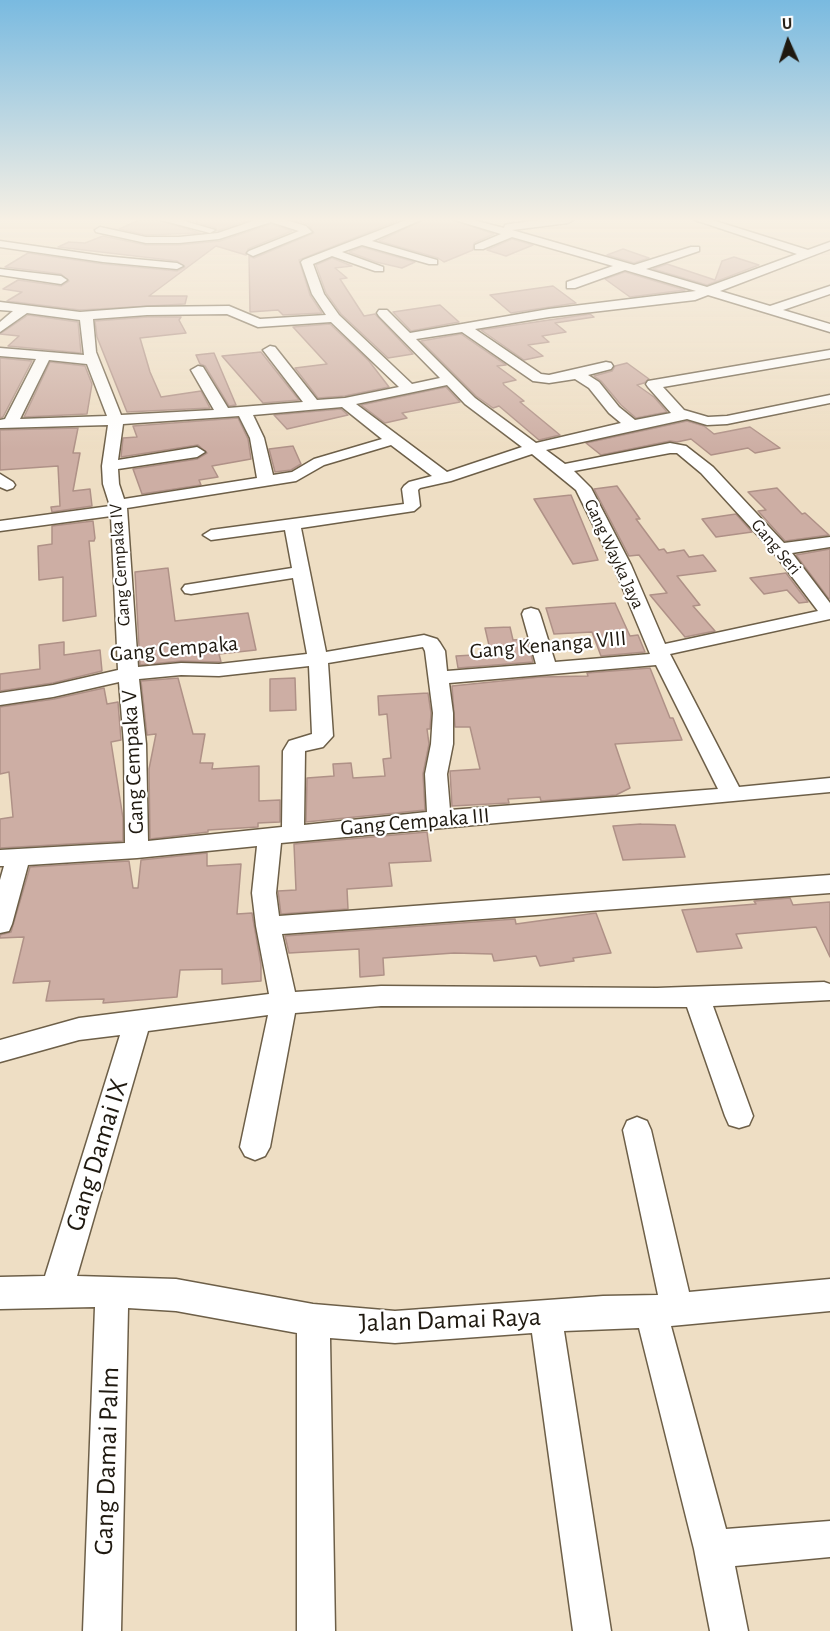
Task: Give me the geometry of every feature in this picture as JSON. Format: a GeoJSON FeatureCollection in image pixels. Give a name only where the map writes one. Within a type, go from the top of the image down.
{"type":"FeatureCollection","features":[{"type":"Feature","properties":{"kind":"street"},"geometry":{"type":"LineString","coordinates":[[319,296],[334,318],[409,389]]}},
{"type":"Feature","properties":{"kind":"street"},"geometry":{"type":"LineString","coordinates":[[407,338],[549,313],[692,296]]}},
{"type":"Feature","properties":{"kind":"street"},"geometry":{"type":"LineString","coordinates":[[721,296],[830,328]]}},
{"type":"Feature","properties":{"kind":"street"},"geometry":{"type":"LineString","coordinates":[[771,310],[812,296]]}},
{"type":"Feature","properties":{"kind":"street"},"geometry":{"type":"LineString","coordinates":[[0,306],[86,316],[226,309],[258,323],[334,318]]}},
{"type":"Feature","properties":{"kind":"street"},"geometry":{"type":"LineString","coordinates":[[0,328],[23,310]]}},
{"type":"Feature","properties":{"kind":"street","name":"Gang Wayka Jaya"},"geometry":{"type":"LineString","coordinates":[[383,313],[448,381],[493,419],[576,481],[589,499],[660,655],[731,793]]}},
{"type":"Feature","properties":{"kind":"street"},"geometry":{"type":"LineString","coordinates":[[86,316],[89,351],[116,420]]}},
{"type":"Feature","properties":{"kind":"street"},"geometry":{"type":"LineString","coordinates":[[465,328],[538,378],[549,379],[606,366]]}},
{"type":"Feature","properties":{"kind":"street"},"geometry":{"type":"LineString","coordinates":[[270,350],[313,405]]}},
{"type":"Feature","properties":{"kind":"street"},"geometry":{"type":"LineString","coordinates":[[0,352],[92,360]]}},
{"type":"Feature","properties":{"kind":"street"},"geometry":{"type":"LineString","coordinates":[[680,415],[653,384],[830,354]]}},
{"type":"Feature","properties":{"kind":"street"},"geometry":{"type":"LineString","coordinates":[[6,423],[44,356]]}},
{"type":"Feature","properties":{"kind":"street"},"geometry":{"type":"LineString","coordinates":[[198,370],[223,413]]}},
{"type":"Feature","properties":{"kind":"street"},"geometry":{"type":"LineString","coordinates":[[575,374],[594,385],[614,410],[632,424]]}},
{"type":"Feature","properties":{"kind":"street"},"geometry":{"type":"LineString","coordinates":[[6,423],[116,420],[345,402],[448,381]]}},
{"type":"Feature","properties":{"kind":"street"},"geometry":{"type":"LineString","coordinates":[[211,536],[408,508],[412,506],[410,491],[412,487],[534,448],[632,424],[690,414],[712,421],[830,399]]}},
{"type":"Feature","properties":{"kind":"street"},"geometry":{"type":"LineString","coordinates":[[345,402],[445,478]]}},
{"type":"Feature","properties":{"kind":"street"},"geometry":{"type":"LineString","coordinates":[[812,403],[830,414]]}},
{"type":"Feature","properties":{"kind":"street"},"geometry":{"type":"LineString","coordinates":[[244,411],[257,438],[266,481]]}},
{"type":"Feature","properties":{"kind":"street","name":"Gang Cempaka IV"},"geometry":{"type":"LineString","coordinates":[[116,420],[110,466],[111,484],[118,507],[129,674]]}},
{"type":"Feature","properties":{"kind":"street"},"geometry":{"type":"LineString","coordinates":[[0,526],[296,476],[319,462],[393,440]]}},
{"type":"Feature","properties":{"kind":"street","name":"Gang Seri"},"geometry":{"type":"LineString","coordinates":[[562,469],[670,448],[681,449],[707,470],[780,549],[826,609],[826,614],[660,655]]}},
{"type":"Feature","properties":{"kind":"street"},"geometry":{"type":"LineString","coordinates":[[110,466],[197,452]]}},
{"type":"Feature","properties":{"kind":"street"},"geometry":{"type":"LineString","coordinates":[[255,1147],[284,1003],[268,926],[264,893],[282,834],[294,750],[296,746],[316,742],[323,736],[318,659],[292,525]]}},
{"type":"Feature","properties":{"kind":"street"},"geometry":{"type":"LineString","coordinates":[[780,549],[830,542]]}},
{"type":"Feature","properties":{"kind":"street"},"geometry":{"type":"LineString","coordinates":[[191,589],[300,572]]}},
{"type":"Feature","properties":{"kind":"street"},"geometry":{"type":"LineString","coordinates":[[531,614],[547,670]]}},
{"type":"Feature","properties":{"kind":"street","name":"Gang Cempaka"},"geometry":{"type":"LineString","coordinates":[[0,699],[53,691],[129,674],[181,669],[219,670],[318,659],[424,641],[430,643],[435,651],[438,678]]}},
{"type":"Feature","properties":{"kind":"street","name":"Gang Kenanga VIII"},"geometry":{"type":"LineString","coordinates":[[438,678],[547,670],[660,655]]}},
{"type":"Feature","properties":{"kind":"street","name":"Gang Cempaka V"},"geometry":{"type":"LineString","coordinates":[[129,674],[135,744],[137,850]]}},
{"type":"Feature","properties":{"kind":"street"},"geometry":{"type":"LineString","coordinates":[[438,678],[443,734],[435,774],[439,819]]}},
{"type":"Feature","properties":{"kind":"street","name":"Gang Cempaka III"},"geometry":{"type":"LineString","coordinates":[[9,858],[137,850],[439,819],[691,799],[731,793],[830,785]]}},
{"type":"Feature","properties":{"kind":"street"},"geometry":{"type":"LineString","coordinates":[[0,924],[9,858]]}},
{"type":"Feature","properties":{"kind":"street"},"geometry":{"type":"LineString","coordinates":[[268,926],[830,884]]}},
{"type":"Feature","properties":{"kind":"street"},"geometry":{"type":"LineString","coordinates":[[0,1051],[79,1029],[284,1003],[392,996],[697,997],[824,992]]}},
{"type":"Feature","properties":{"kind":"street"},"geometry":{"type":"LineString","coordinates":[[697,997],[739,1116]]}},
{"type":"Feature","properties":{"kind":"street","name":"Gang Damai IX"},"geometry":{"type":"LineString","coordinates":[[57,1291],[138,1020]]}},
{"type":"Feature","properties":{"kind":"street"},"geometry":{"type":"LineString","coordinates":[[636,1130],[664,1310],[729,1631]]}},
{"type":"Feature","properties":{"kind":"street","name":"Jalan Damai Raya"},"geometry":{"type":"LineString","coordinates":[[0,1293],[57,1291],[176,1295],[313,1320],[395,1326],[664,1310],[830,1295]]}},
{"type":"Feature","properties":{"kind":"street","name":"Gang Damai Palm"},"geometry":{"type":"LineString","coordinates":[[102,1631],[112,1292]]}},
{"type":"Feature","properties":{"kind":"street"},"geometry":{"type":"LineString","coordinates":[[546,1318],[592,1631]]}},
{"type":"Feature","properties":{"kind":"street"},"geometry":{"type":"LineString","coordinates":[[313,1320],[316,1631]]}},
{"type":"Feature","properties":{"kind":"street"},"geometry":{"type":"LineString","coordinates":[[713,1549],[830,1539]]}},
{"type":"Feature","properties":{"kind":"building"},"geometry":{"type":"Polygon","coordinates":[[[15,296],[187,296],[185,304],[80,310],[7,301],[15,296]]]}},
{"type":"Feature","properties":{"kind":"building"},"geometry":{"type":"Polygon","coordinates":[[[250,296],[311,296],[322,313],[283,315],[278,310],[250,312],[250,296]]]}},
{"type":"Feature","properties":{"kind":"building"},"geometry":{"type":"Polygon","coordinates":[[[328,296],[351,296],[364,316],[375,314],[413,354],[388,358],[341,314],[328,296]]]}},
{"type":"Feature","properties":{"kind":"building"},"geometry":{"type":"Polygon","coordinates":[[[491,296],[567,296],[576,303],[511,313],[491,296]]]}},
{"type":"Feature","properties":{"kind":"building"},"geometry":{"type":"Polygon","coordinates":[[[440,305],[459,322],[411,331],[393,312],[440,305]]]}},
{"type":"Feature","properties":{"kind":"building"},"geometry":{"type":"Polygon","coordinates":[[[590,314],[594,317],[555,323],[566,332],[542,336],[549,342],[528,345],[543,356],[524,360],[481,330],[590,314]]]}},
{"type":"Feature","properties":{"kind":"building"},"geometry":{"type":"Polygon","coordinates":[[[28,315],[78,322],[81,353],[8,346],[19,336],[0,334],[28,315]]]}},
{"type":"Feature","properties":{"kind":"building"},"geometry":{"type":"Polygon","coordinates":[[[181,317],[179,320],[186,333],[140,338],[150,372],[161,397],[201,391],[210,408],[127,412],[97,337],[95,321],[181,317]]]}},
{"type":"Feature","properties":{"kind":"building"},"geometry":{"type":"Polygon","coordinates":[[[330,324],[369,361],[389,387],[345,396],[318,398],[295,368],[327,364],[293,327],[330,324]]]}},
{"type":"Feature","properties":{"kind":"building"},"geometry":{"type":"Polygon","coordinates":[[[461,334],[506,365],[497,366],[516,380],[503,383],[504,385],[524,401],[520,402],[560,435],[539,440],[499,406],[493,408],[476,396],[421,341],[461,334]]]}},
{"type":"Feature","properties":{"kind":"building"},"geometry":{"type":"Polygon","coordinates":[[[261,352],[299,400],[263,403],[222,356],[261,352]]]}},
{"type":"Feature","properties":{"kind":"building"},"geometry":{"type":"Polygon","coordinates":[[[214,353],[236,405],[229,406],[196,355],[214,353]]]}},
{"type":"Feature","properties":{"kind":"building"},"geometry":{"type":"Polygon","coordinates":[[[0,358],[32,361],[3,417],[0,418],[0,358]]]}},
{"type":"Feature","properties":{"kind":"building"},"geometry":{"type":"Polygon","coordinates":[[[50,362],[85,366],[92,384],[87,414],[24,417],[50,362]]]}},
{"type":"Feature","properties":{"kind":"building"},"geometry":{"type":"Polygon","coordinates":[[[627,363],[649,379],[637,385],[654,397],[667,412],[636,418],[594,376],[612,371],[615,366],[627,363]]]}},
{"type":"Feature","properties":{"kind":"building"},"geometry":{"type":"Polygon","coordinates":[[[446,387],[460,402],[402,413],[407,418],[385,423],[361,405],[446,387]]]}},
{"type":"Feature","properties":{"kind":"building"},"geometry":{"type":"Polygon","coordinates":[[[341,409],[348,415],[287,429],[274,415],[341,409]]]}},
{"type":"Feature","properties":{"kind":"building"},"geometry":{"type":"Polygon","coordinates":[[[238,418],[248,439],[251,459],[212,466],[218,477],[199,480],[201,485],[142,494],[133,469],[197,459],[207,453],[198,445],[121,457],[123,438],[137,437],[133,426],[238,418]]]}},
{"type":"Feature","properties":{"kind":"building"},"geometry":{"type":"Polygon","coordinates":[[[687,421],[704,426],[714,434],[750,427],[780,448],[755,453],[748,448],[711,455],[691,439],[601,455],[586,443],[687,421]]]}},
{"type":"Feature","properties":{"kind":"building"},"geometry":{"type":"Polygon","coordinates":[[[78,428],[73,453],[80,453],[73,491],[90,489],[92,506],[52,512],[51,507],[60,506],[58,466],[0,470],[0,430],[78,428]]]}},
{"type":"Feature","properties":{"kind":"building"},"geometry":{"type":"Polygon","coordinates":[[[293,446],[301,464],[291,470],[275,472],[269,449],[293,446]]]}},
{"type":"Feature","properties":{"kind":"building"},"geometry":{"type":"Polygon","coordinates":[[[617,486],[640,519],[636,519],[659,550],[664,549],[667,553],[684,550],[689,557],[703,555],[716,571],[677,576],[700,605],[693,606],[715,631],[685,637],[650,595],[667,593],[639,555],[629,556],[594,489],[617,486]]]}},
{"type":"Feature","properties":{"kind":"building"},"geometry":{"type":"Polygon","coordinates":[[[777,488],[802,514],[805,513],[829,535],[785,541],[758,511],[766,510],[748,492],[777,488]]]}},
{"type":"Feature","properties":{"kind":"building"},"geometry":{"type":"Polygon","coordinates":[[[571,495],[598,560],[573,564],[534,499],[571,495]]]}},
{"type":"Feature","properties":{"kind":"building"},"geometry":{"type":"Polygon","coordinates":[[[736,514],[752,532],[716,537],[702,519],[736,514]]]}},
{"type":"Feature","properties":{"kind":"building"},"geometry":{"type":"Polygon","coordinates":[[[93,521],[95,538],[94,541],[89,541],[96,616],[63,621],[63,577],[39,580],[38,546],[52,544],[52,526],[93,521]]]}},
{"type":"Feature","properties":{"kind":"building"},"geometry":{"type":"Polygon","coordinates":[[[830,549],[830,598],[829,599],[796,555],[830,549]]]}},
{"type":"Feature","properties":{"kind":"building"},"geometry":{"type":"Polygon","coordinates":[[[168,568],[175,621],[248,613],[256,650],[219,654],[221,662],[181,661],[140,665],[135,572],[168,568]]]}},
{"type":"Feature","properties":{"kind":"building"},"geometry":{"type":"Polygon","coordinates":[[[786,573],[808,602],[799,603],[787,590],[764,594],[750,578],[786,573]]]}},
{"type":"Feature","properties":{"kind":"building"},"geometry":{"type":"Polygon","coordinates":[[[615,603],[630,636],[638,635],[645,652],[601,656],[592,632],[554,634],[546,608],[615,603]]]}},
{"type":"Feature","properties":{"kind":"building"},"geometry":{"type":"Polygon","coordinates":[[[510,627],[513,640],[527,639],[533,662],[458,668],[456,656],[491,654],[485,628],[510,627]]]}},
{"type":"Feature","properties":{"kind":"building"},"geometry":{"type":"Polygon","coordinates":[[[64,642],[64,655],[100,650],[102,671],[53,683],[0,691],[0,674],[40,669],[39,645],[64,642]]]}},
{"type":"Feature","properties":{"kind":"building"},"geometry":{"type":"Polygon","coordinates":[[[650,668],[670,718],[673,718],[682,740],[615,744],[630,788],[616,795],[541,801],[540,797],[508,799],[509,803],[452,806],[450,771],[480,769],[470,727],[455,727],[452,686],[540,677],[588,676],[587,673],[650,668]]]}},
{"type":"Feature","properties":{"kind":"building"},"geometry":{"type":"Polygon","coordinates":[[[178,678],[193,734],[205,734],[200,763],[213,763],[212,769],[259,766],[259,801],[280,800],[280,822],[258,823],[258,827],[208,830],[208,832],[150,839],[149,769],[156,734],[147,735],[141,681],[178,678]]]}},
{"type":"Feature","properties":{"kind":"building"},"geometry":{"type":"Polygon","coordinates":[[[295,678],[296,710],[270,711],[270,679],[295,678]]]}},
{"type":"Feature","properties":{"kind":"building"},"geometry":{"type":"Polygon","coordinates":[[[104,688],[107,704],[118,702],[121,740],[111,742],[123,818],[123,841],[0,848],[0,819],[13,817],[9,772],[0,774],[0,707],[54,699],[104,688]]]}},
{"type":"Feature","properties":{"kind":"building"},"geometry":{"type":"Polygon","coordinates":[[[428,693],[431,713],[430,729],[427,729],[429,744],[423,774],[425,810],[306,822],[307,778],[334,776],[333,764],[351,763],[353,778],[385,776],[383,759],[391,758],[387,714],[379,715],[378,696],[428,693]]]}},
{"type":"Feature","properties":{"kind":"building"},"geometry":{"type":"Polygon","coordinates":[[[675,825],[685,857],[623,860],[613,826],[675,825]]]}},
{"type":"Feature","properties":{"kind":"building"},"geometry":{"type":"Polygon","coordinates":[[[427,832],[431,861],[389,863],[392,886],[347,889],[348,909],[281,914],[278,891],[296,890],[294,844],[427,832]]]}},
{"type":"Feature","properties":{"kind":"building"},"geometry":{"type":"Polygon","coordinates":[[[207,853],[207,866],[241,864],[237,914],[252,913],[261,965],[261,981],[222,984],[222,969],[180,970],[177,997],[103,1003],[104,999],[46,1001],[50,981],[13,983],[24,937],[0,938],[0,935],[11,932],[30,867],[129,861],[133,888],[138,888],[141,860],[207,853]]]}},
{"type":"Feature","properties":{"kind":"building"},"geometry":{"type":"Polygon","coordinates":[[[790,898],[793,905],[830,902],[830,957],[816,927],[736,934],[742,948],[697,952],[682,910],[756,904],[754,901],[790,898]]]}},
{"type":"Feature","properties":{"kind":"building"},"geometry":{"type":"Polygon","coordinates":[[[596,913],[611,953],[573,958],[574,961],[540,966],[536,956],[494,961],[492,954],[454,953],[383,958],[384,975],[360,977],[359,949],[289,953],[285,936],[515,919],[516,924],[596,913]]]}}]}
